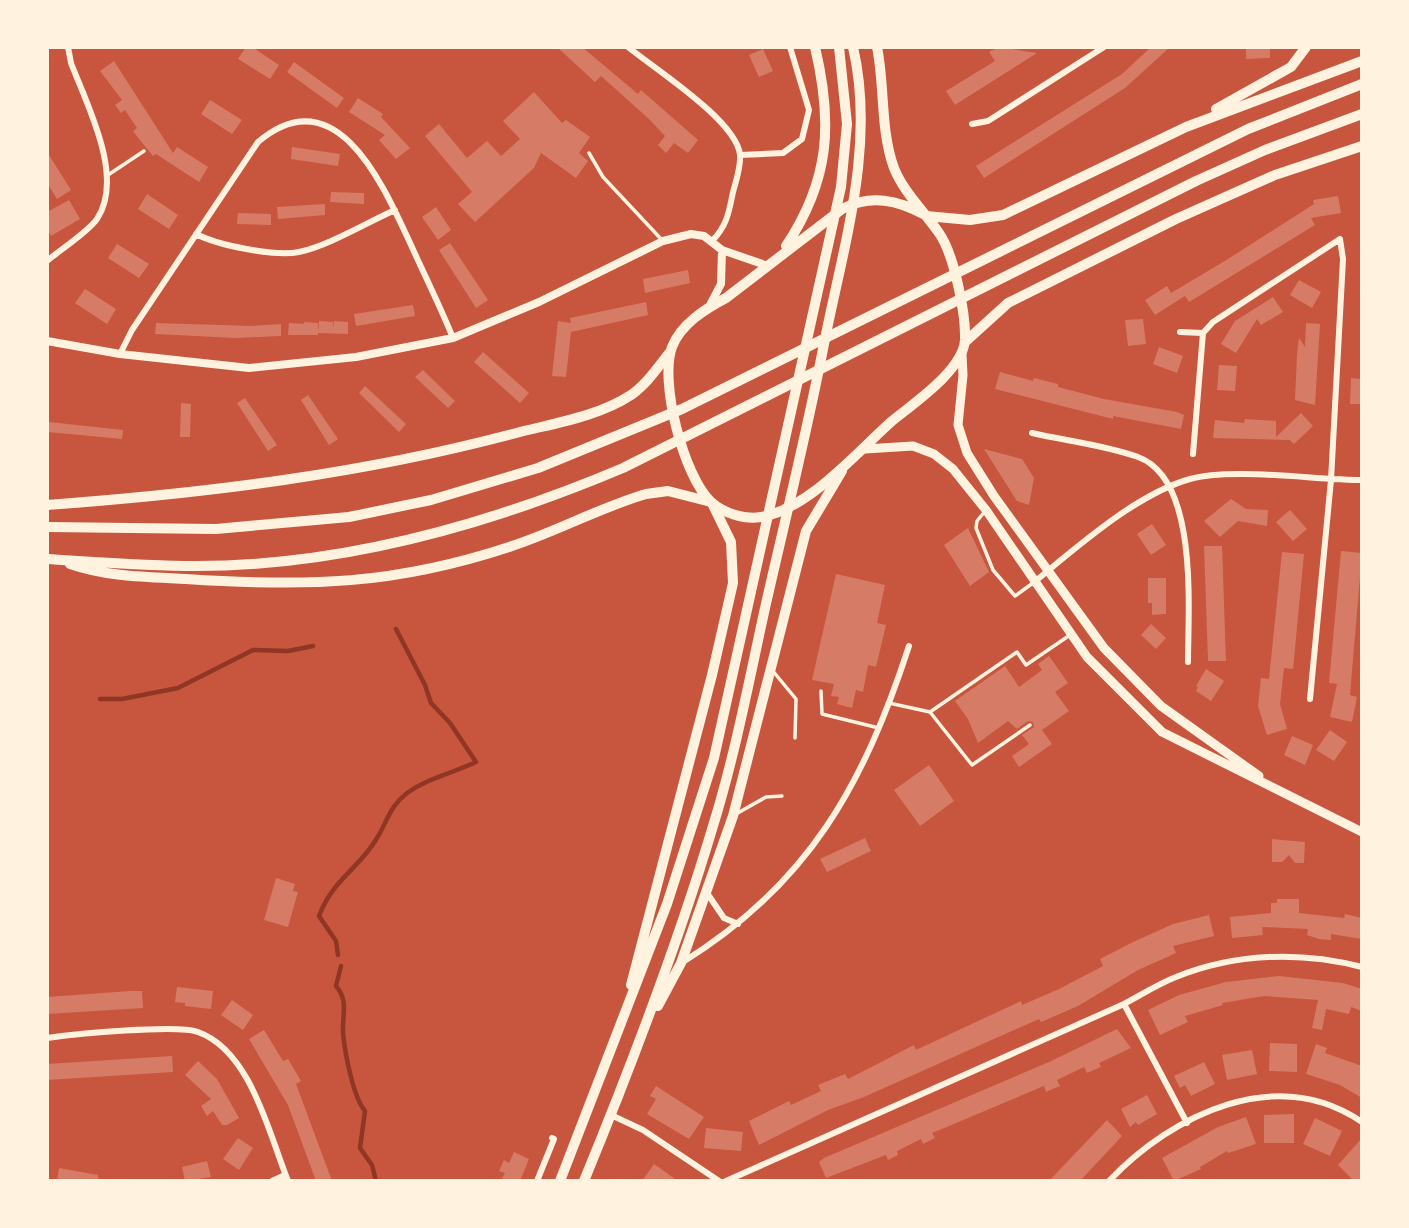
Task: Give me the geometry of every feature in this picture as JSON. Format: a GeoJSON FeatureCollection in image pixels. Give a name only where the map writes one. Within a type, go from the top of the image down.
{"type":"FeatureCollection","features":[{"type":"Feature","properties":{"kind":"highway"},"geometry":{"type":"LineString","coordinates":[[778,257],[808,210],[823,166],[825,114],[814,47]]}},
{"type":"Feature","properties":{"kind":"highway"},"geometry":{"type":"LineString","coordinates":[[52,559],[98,573],[271,584],[362,581],[453,564],[501,550],[646,494],[668,491],[711,502],[747,517],[767,515],[807,495],[865,449],[934,385],[961,354],[965,342],[963,313],[941,235],[900,180],[890,154],[883,78],[877,47]]}},
{"type":"Feature","properties":{"kind":"highway"},"geometry":{"type":"LineString","coordinates":[[47,505],[267,485],[407,460],[485,442],[582,415],[621,401],[648,380],[684,329],[708,308],[726,298],[829,217],[855,202],[887,200],[909,206],[925,215],[970,220],[1003,215],[1186,127],[1276,78],[1291,67],[1306,47]]}},
{"type":"Feature","properties":{"kind":"highway"},"geometry":{"type":"LineString","coordinates":[[1186,127],[1362,61]]}},
{"type":"Feature","properties":{"kind":"highway"},"geometry":{"type":"LineString","coordinates":[[47,527],[216,529],[294,524],[349,517],[431,500],[527,472],[584,452],[682,408],[1155,173],[1294,109],[1362,84]]}},
{"type":"Feature","properties":{"kind":"highway"},"geometry":{"type":"LineString","coordinates":[[52,559],[197,566],[274,562],[339,554],[414,539],[546,500],[623,468],[1196,181],[1362,114]]}},
{"type":"Feature","properties":{"kind":"highway"},"geometry":{"type":"LineString","coordinates":[[965,342],[1008,303],[1164,225],[1265,179],[1362,146]]}},
{"type":"Feature","properties":{"kind":"highway"},"geometry":{"type":"LineString","coordinates":[[671,350],[668,373],[670,390],[691,471],[711,502]]}},
{"type":"Feature","properties":{"kind":"main road"},"geometry":{"type":"LineString","coordinates":[[560,1181],[667,904],[728,704],[833,228],[846,156],[846,102],[839,47]]}},
{"type":"Feature","properties":{"kind":"main road"},"geometry":{"type":"LineString","coordinates":[[584,1181],[642,1035],[710,835],[742,711],[856,190],[861,84],[853,47]]}},
{"type":"Feature","properties":{"kind":"main road"},"geometry":{"type":"LineString","coordinates":[[961,354],[963,375],[958,410],[965,446],[994,496],[1048,571],[1104,648],[1161,706],[1275,787]]}},
{"type":"Feature","properties":{"kind":"main road"},"geometry":{"type":"LineString","coordinates":[[865,449],[903,445],[934,454],[953,469],[986,510],[1066,637],[1118,692],[1162,732],[1207,757],[1275,787],[1362,832]]}},
{"type":"Feature","properties":{"kind":"main road"},"geometry":{"type":"LineString","coordinates":[[642,1035],[681,963],[733,816],[806,531],[846,464]]}},
{"type":"Feature","properties":{"kind":"main road"},"geometry":{"type":"LineString","coordinates":[[618,1036],[712,675],[733,583],[731,542],[711,502]]}},
{"type":"Feature","properties":{"kind":"street"},"geometry":{"type":"LineString","coordinates":[[47,261],[97,220],[106,197],[106,162],[71,63],[68,47]]}},
{"type":"Feature","properties":{"kind":"street"},"geometry":{"type":"LineString","coordinates":[[628,47],[723,123],[736,140],[740,155],[727,223],[712,241]]}},
{"type":"Feature","properties":{"kind":"street"},"geometry":{"type":"LineString","coordinates":[[740,155],[783,153],[802,139],[809,110],[790,47]]}},
{"type":"Feature","properties":{"kind":"street"},"geometry":{"type":"LineString","coordinates":[[972,124],[988,121],[1104,47]]}},
{"type":"Feature","properties":{"kind":"street"},"geometry":{"type":"LineString","coordinates":[[120,354],[258,142],[271,131],[298,121],[319,123],[352,142],[378,178],[453,338]]}},
{"type":"Feature","properties":{"kind":"street"},"geometry":{"type":"LineString","coordinates":[[196,234],[209,241],[279,252],[298,252],[395,211]]}},
{"type":"Feature","properties":{"kind":"street"},"geometry":{"type":"LineString","coordinates":[[47,341],[120,354],[249,368],[356,357],[453,338],[539,302],[663,241],[691,234],[704,236],[722,250],[768,265]]}},
{"type":"Feature","properties":{"kind":"street"},"geometry":{"type":"LineString","coordinates":[[1193,454],[1203,333],[1213,322],[1339,239],[1343,259],[1331,480],[1310,699]]}},
{"type":"Feature","properties":{"kind":"street"},"geometry":{"type":"LineString","coordinates":[[708,308],[721,284],[722,250]]}},
{"type":"Feature","properties":{"kind":"street"},"geometry":{"type":"LineString","coordinates":[[1180,332],[1203,333]]}},
{"type":"Feature","properties":{"kind":"street"},"geometry":{"type":"LineString","coordinates":[[1032,433],[1139,458],[1156,468],[1186,533],[1188,662]]}},
{"type":"Feature","properties":{"kind":"street"},"geometry":{"type":"LineString","coordinates":[[1033,583],[1119,518],[1167,488],[1192,478],[1225,475],[1362,480]]}},
{"type":"Feature","properties":{"kind":"street"},"geometry":{"type":"LineString","coordinates":[[681,963],[738,924],[790,876],[820,840],[865,762],[909,646]]}},
{"type":"Feature","properties":{"kind":"street"},"geometry":{"type":"LineString","coordinates":[[707,893],[724,918],[738,924]]}},
{"type":"Feature","properties":{"kind":"street"},"geometry":{"type":"LineString","coordinates":[[726,1181],[1124,1004],[1177,976],[1255,956],[1322,960],[1362,967]]}},
{"type":"Feature","properties":{"kind":"street"},"geometry":{"type":"LineString","coordinates":[[1124,1004],[1187,1123]]}},
{"type":"Feature","properties":{"kind":"street"},"geometry":{"type":"LineString","coordinates":[[47,1038],[159,1030],[195,1031],[208,1037],[223,1048],[252,1088],[286,1178],[272,1181]]}},
{"type":"Feature","properties":{"kind":"street"},"geometry":{"type":"LineString","coordinates":[[1109,1181],[1136,1154],[1187,1123],[1246,1098],[1282,1095],[1334,1105],[1362,1122]]}},
{"type":"Feature","properties":{"kind":"street"},"geometry":{"type":"LineString","coordinates":[[611,1115],[643,1130],[719,1181]]}},
{"type":"Feature","properties":{"kind":"street"},"geometry":{"type":"LineString","coordinates":[[537,1181],[552,1138]]}},
{"type":"Feature","properties":{"kind":"lane"},"geometry":{"type":"LineString","coordinates":[[106,176],[144,150]]}},
{"type":"Feature","properties":{"kind":"lane"},"geometry":{"type":"LineString","coordinates":[[590,153],[603,177],[663,241]]}},
{"type":"Feature","properties":{"kind":"lane"},"geometry":{"type":"LineString","coordinates":[[986,510],[977,521],[976,528],[993,570],[1015,596],[1033,583]]}},
{"type":"Feature","properties":{"kind":"lane"},"geometry":{"type":"LineString","coordinates":[[930,712],[1017,652],[1026,665],[1066,637]]}},
{"type":"Feature","properties":{"kind":"lane"},"geometry":{"type":"LineString","coordinates":[[771,668],[796,699],[795,738]]}},
{"type":"Feature","properties":{"kind":"lane"},"geometry":{"type":"LineString","coordinates":[[821,691],[822,714],[879,728]]}},
{"type":"Feature","properties":{"kind":"lane"},"geometry":{"type":"LineString","coordinates":[[889,704],[930,712],[972,765],[1030,725]]}},
{"type":"Feature","properties":{"kind":"lane"},"geometry":{"type":"LineString","coordinates":[[733,816],[766,797],[782,796]]}},
{"type":"Feature","properties":{"kind":"building"},"geometry":{"type":"Polygon","coordinates":[[[246,47],[252,47],[279,65],[270,79],[238,59],[246,47]]]}},
{"type":"Feature","properties":{"kind":"building"},"geometry":{"type":"Polygon","coordinates":[[[557,47],[582,47],[638,94],[641,90],[698,140],[688,153],[674,143],[666,153],[658,145],[665,136],[649,119],[601,76],[595,82],[557,47]]]}},
{"type":"Feature","properties":{"kind":"building"},"geometry":{"type":"Polygon","coordinates":[[[999,47],[1037,53],[955,105],[946,91],[995,61],[989,52],[999,47]]]}},
{"type":"Feature","properties":{"kind":"building"},"geometry":{"type":"Polygon","coordinates":[[[1151,47],[1170,47],[1125,88],[984,178],[976,166],[1122,74],[1151,47]]]}},
{"type":"Feature","properties":{"kind":"building"},"geometry":{"type":"Polygon","coordinates":[[[1246,47],[1270,47],[1270,58],[1246,59],[1246,47]]]}},
{"type":"Feature","properties":{"kind":"building"},"geometry":{"type":"Polygon","coordinates":[[[763,49],[773,71],[759,77],[749,55],[763,49]]]}},
{"type":"Feature","properties":{"kind":"building"},"geometry":{"type":"Polygon","coordinates":[[[114,61],[173,153],[177,147],[208,167],[199,182],[156,154],[153,156],[133,131],[137,128],[125,110],[121,113],[115,105],[122,100],[100,71],[114,61]]]}},
{"type":"Feature","properties":{"kind":"building"},"geometry":{"type":"Polygon","coordinates":[[[294,62],[344,98],[337,108],[287,72],[294,62]]]}},
{"type":"Feature","properties":{"kind":"building"},"geometry":{"type":"Polygon","coordinates":[[[534,92],[562,123],[566,120],[590,137],[579,153],[588,161],[576,178],[541,153],[534,168],[475,222],[458,204],[472,192],[425,136],[439,124],[467,158],[487,141],[501,156],[520,139],[503,121],[534,92]]]}},
{"type":"Feature","properties":{"kind":"building"},"geometry":{"type":"Polygon","coordinates":[[[358,98],[383,114],[381,117],[410,148],[396,159],[379,140],[385,135],[349,112],[358,98]]]}},
{"type":"Feature","properties":{"kind":"building"},"geometry":{"type":"Polygon","coordinates":[[[210,100],[242,120],[232,134],[201,114],[210,100]]]}},
{"type":"Feature","properties":{"kind":"building"},"geometry":{"type":"Polygon","coordinates":[[[292,147],[340,154],[338,166],[291,159],[292,147]]]}},
{"type":"Feature","properties":{"kind":"building"},"geometry":{"type":"Polygon","coordinates":[[[47,152],[71,190],[57,199],[47,183],[47,152]]]}},
{"type":"Feature","properties":{"kind":"building"},"geometry":{"type":"Polygon","coordinates":[[[331,192],[364,193],[364,204],[330,202],[331,192]]]}},
{"type":"Feature","properties":{"kind":"building"},"geometry":{"type":"Polygon","coordinates":[[[147,194],[178,215],[169,229],[138,209],[147,194]]]}},
{"type":"Feature","properties":{"kind":"building"},"geometry":{"type":"Polygon","coordinates":[[[1338,196],[1341,213],[1311,218],[1315,225],[1189,302],[1185,296],[1155,315],[1145,300],[1167,286],[1171,293],[1314,204],[1313,200],[1338,196]]]}},
{"type":"Feature","properties":{"kind":"building"},"geometry":{"type":"Polygon","coordinates":[[[69,200],[80,219],[51,236],[47,229],[47,212],[69,200]]]}},
{"type":"Feature","properties":{"kind":"building"},"geometry":{"type":"Polygon","coordinates":[[[325,204],[325,215],[278,219],[277,207],[325,204]]]}},
{"type":"Feature","properties":{"kind":"building"},"geometry":{"type":"Polygon","coordinates":[[[436,207],[451,230],[438,240],[422,217],[436,207]]]}},
{"type":"Feature","properties":{"kind":"building"},"geometry":{"type":"Polygon","coordinates":[[[238,213],[271,214],[271,225],[237,224],[238,213]]]}},
{"type":"Feature","properties":{"kind":"building"},"geometry":{"type":"Polygon","coordinates":[[[450,243],[488,300],[476,308],[439,250],[450,243]]]}},
{"type":"Feature","properties":{"kind":"building"},"geometry":{"type":"Polygon","coordinates":[[[117,244],[149,264],[139,278],[108,258],[117,244]]]}},
{"type":"Feature","properties":{"kind":"building"},"geometry":{"type":"Polygon","coordinates":[[[688,270],[690,283],[645,293],[643,279],[688,270]]]}},
{"type":"Feature","properties":{"kind":"building"},"geometry":{"type":"Polygon","coordinates":[[[1299,280],[1321,292],[1312,308],[1290,295],[1299,280]]]}},
{"type":"Feature","properties":{"kind":"building"},"geometry":{"type":"Polygon","coordinates":[[[85,289],[116,309],[107,324],[75,303],[85,289]]]}},
{"type":"Feature","properties":{"kind":"building"},"geometry":{"type":"Polygon","coordinates":[[[1273,297],[1283,312],[1261,325],[1257,319],[1236,353],[1221,344],[1235,321],[1273,297]]]}},
{"type":"Feature","properties":{"kind":"building"},"geometry":{"type":"Polygon","coordinates":[[[646,302],[648,315],[571,332],[566,377],[552,376],[558,321],[571,323],[570,318],[646,302]]]}},
{"type":"Feature","properties":{"kind":"building"},"geometry":{"type":"Polygon","coordinates":[[[413,305],[415,316],[356,326],[354,314],[413,305]]]}},
{"type":"Feature","properties":{"kind":"building"},"geometry":{"type":"Polygon","coordinates":[[[1143,319],[1146,344],[1128,346],[1125,320],[1143,319]]]}},
{"type":"Feature","properties":{"kind":"building"},"geometry":{"type":"Polygon","coordinates":[[[319,321],[333,322],[333,328],[334,321],[348,322],[348,334],[318,333],[319,321]]]}},
{"type":"Feature","properties":{"kind":"building"},"geometry":{"type":"Polygon","coordinates":[[[156,323],[252,326],[281,324],[281,336],[236,338],[155,334],[156,323]]]}},
{"type":"Feature","properties":{"kind":"building"},"geometry":{"type":"Polygon","coordinates":[[[289,323],[318,323],[318,335],[288,335],[289,323]]]}},
{"type":"Feature","properties":{"kind":"building"},"geometry":{"type":"Polygon","coordinates":[[[1306,323],[1320,324],[1315,405],[1295,400],[1299,338],[1305,347],[1306,323]]]}},
{"type":"Feature","properties":{"kind":"building"},"geometry":{"type":"Polygon","coordinates":[[[1159,347],[1183,356],[1177,373],[1153,364],[1159,347]]]}},
{"type":"Feature","properties":{"kind":"building"},"geometry":{"type":"Polygon","coordinates":[[[483,352],[529,393],[520,403],[474,362],[483,352]]]}},
{"type":"Feature","properties":{"kind":"building"},"geometry":{"type":"Polygon","coordinates":[[[1219,365],[1237,366],[1235,391],[1217,390],[1219,365]]]}},
{"type":"Feature","properties":{"kind":"building"},"geometry":{"type":"Polygon","coordinates":[[[423,370],[455,401],[448,408],[415,377],[423,370]]]}},
{"type":"Feature","properties":{"kind":"building"},"geometry":{"type":"Polygon","coordinates":[[[1000,372],[1033,381],[1034,378],[1058,384],[1058,387],[1104,399],[1177,412],[1184,415],[1181,429],[1113,416],[1113,419],[995,389],[1000,372]]]}},
{"type":"Feature","properties":{"kind":"building"},"geometry":{"type":"Polygon","coordinates":[[[1351,378],[1362,379],[1362,404],[1350,404],[1351,378]]]}},
{"type":"Feature","properties":{"kind":"building"},"geometry":{"type":"Polygon","coordinates":[[[365,386],[406,424],[399,432],[359,393],[365,386]]]}},
{"type":"Feature","properties":{"kind":"building"},"geometry":{"type":"Polygon","coordinates":[[[308,395],[338,439],[329,445],[301,400],[308,395]]]}},
{"type":"Feature","properties":{"kind":"building"},"geometry":{"type":"Polygon","coordinates":[[[245,398],[277,445],[268,451],[237,403],[245,398]]]}},
{"type":"Feature","properties":{"kind":"building"},"geometry":{"type":"Polygon","coordinates":[[[181,403],[191,404],[190,437],[180,437],[181,403]]]}},
{"type":"Feature","properties":{"kind":"building"},"geometry":{"type":"Polygon","coordinates":[[[1301,413],[1313,426],[1294,444],[1290,440],[1213,438],[1215,420],[1244,423],[1245,419],[1276,421],[1276,437],[1301,413]]]}},
{"type":"Feature","properties":{"kind":"building"},"geometry":{"type":"Polygon","coordinates":[[[49,422],[123,430],[122,439],[48,432],[49,422]]]}},
{"type":"Feature","properties":{"kind":"building"},"geometry":{"type":"Polygon","coordinates":[[[984,449],[1022,459],[1034,478],[1029,505],[1017,501],[984,449]]]}},
{"type":"Feature","properties":{"kind":"building"},"geometry":{"type":"Polygon","coordinates":[[[1231,499],[1246,509],[1268,510],[1267,526],[1238,521],[1220,537],[1204,521],[1231,499]]]}},
{"type":"Feature","properties":{"kind":"building"},"geometry":{"type":"Polygon","coordinates":[[[1290,510],[1307,529],[1293,541],[1276,522],[1290,510]]]}},
{"type":"Feature","properties":{"kind":"building"},"geometry":{"type":"Polygon","coordinates":[[[1152,524],[1166,545],[1151,555],[1137,534],[1152,524]]]}},
{"type":"Feature","properties":{"kind":"building"},"geometry":{"type":"Polygon","coordinates":[[[968,528],[989,572],[970,586],[944,545],[968,528]]]}},
{"type":"Feature","properties":{"kind":"building"},"geometry":{"type":"Polygon","coordinates":[[[1204,546],[1222,546],[1226,661],[1208,661],[1204,546]]]}},
{"type":"Feature","properties":{"kind":"building"},"geometry":{"type":"Polygon","coordinates":[[[1341,551],[1362,553],[1350,695],[1357,697],[1352,722],[1330,717],[1337,684],[1329,683],[1341,551]]]}},
{"type":"Feature","properties":{"kind":"building"},"geometry":{"type":"Polygon","coordinates":[[[1282,552],[1304,554],[1293,669],[1284,668],[1280,704],[1287,729],[1267,735],[1258,706],[1261,678],[1269,679],[1282,552]]]}},
{"type":"Feature","properties":{"kind":"building"},"geometry":{"type":"Polygon","coordinates":[[[836,574],[885,585],[877,623],[886,625],[876,667],[868,665],[863,692],[856,690],[852,708],[837,704],[839,697],[831,696],[834,684],[812,680],[836,574]]]}},
{"type":"Feature","properties":{"kind":"building"},"geometry":{"type":"Polygon","coordinates":[[[1148,578],[1166,578],[1166,614],[1152,615],[1152,603],[1148,603],[1148,578]]]}},
{"type":"Feature","properties":{"kind":"building"},"geometry":{"type":"Polygon","coordinates":[[[1151,624],[1166,638],[1156,649],[1141,635],[1151,624]]]}},
{"type":"Feature","properties":{"kind":"building"},"geometry":{"type":"Polygon","coordinates":[[[1049,656],[1068,683],[1055,692],[1069,711],[1042,730],[1052,744],[1019,767],[1012,756],[1029,744],[1022,735],[1034,727],[1033,722],[1028,721],[1017,729],[1008,721],[978,743],[968,719],[955,701],[1005,666],[1019,687],[1042,670],[1038,664],[1049,656]]]}},
{"type":"Feature","properties":{"kind":"building"},"geometry":{"type":"Polygon","coordinates":[[[1206,669],[1224,681],[1211,701],[1196,691],[1206,669]]]}},
{"type":"Feature","properties":{"kind":"building"},"geometry":{"type":"Polygon","coordinates":[[[1330,730],[1347,742],[1334,761],[1316,750],[1330,730]]]}},
{"type":"Feature","properties":{"kind":"building"},"geometry":{"type":"Polygon","coordinates":[[[1292,736],[1313,745],[1305,765],[1284,755],[1292,736]]]}},
{"type":"Feature","properties":{"kind":"building"},"geometry":{"type":"Polygon","coordinates":[[[929,765],[954,801],[920,826],[894,790],[929,765]]]}},
{"type":"Feature","properties":{"kind":"building"},"geometry":{"type":"Polygon","coordinates":[[[865,838],[871,851],[827,872],[820,859],[865,838]]]}},
{"type":"Feature","properties":{"kind":"building"},"geometry":{"type":"Polygon","coordinates":[[[1272,839],[1305,842],[1304,863],[1295,863],[1289,855],[1282,862],[1272,862],[1272,839]]]}},
{"type":"Feature","properties":{"kind":"building"},"geometry":{"type":"Polygon","coordinates":[[[276,878],[295,884],[293,891],[298,892],[288,927],[264,920],[276,878]]]}},
{"type":"Feature","properties":{"kind":"building"},"geometry":{"type":"Polygon","coordinates":[[[1277,899],[1299,899],[1299,913],[1344,918],[1345,914],[1362,918],[1362,939],[1331,934],[1331,940],[1319,939],[1307,935],[1308,929],[1262,927],[1263,935],[1232,938],[1230,917],[1271,913],[1271,903],[1277,903],[1277,899]]]}},
{"type":"Feature","properties":{"kind":"building"},"geometry":{"type":"Polygon","coordinates":[[[1209,915],[1214,936],[1173,946],[1176,953],[1138,970],[1078,1006],[1041,1022],[1039,1019],[864,1097],[828,1110],[759,1145],[749,1121],[789,1101],[791,1105],[821,1091],[818,1085],[845,1074],[848,1079],[914,1045],[916,1050],[1021,1001],[1022,1005],[1059,989],[1103,966],[1100,959],[1133,942],[1173,924],[1209,915]]]}},
{"type":"Feature","properties":{"kind":"building"},"geometry":{"type":"Polygon","coordinates":[[[1279,976],[1343,983],[1362,989],[1362,1011],[1351,1007],[1349,1014],[1326,1009],[1322,1030],[1312,1028],[1318,1000],[1264,996],[1222,1003],[1223,1005],[1185,1016],[1188,1022],[1160,1035],[1148,1010],[1179,995],[1226,982],[1279,976]]]}},
{"type":"Feature","properties":{"kind":"building"},"geometry":{"type":"Polygon","coordinates":[[[177,987],[213,991],[211,1009],[175,1002],[177,987]]]}},
{"type":"Feature","properties":{"kind":"building"},"geometry":{"type":"Polygon","coordinates":[[[142,991],[143,1008],[47,1014],[47,997],[142,991]]]}},
{"type":"Feature","properties":{"kind":"building"},"geometry":{"type":"Polygon","coordinates":[[[232,1000],[253,1015],[243,1030],[221,1015],[232,1000]]]}},
{"type":"Feature","properties":{"kind":"building"},"geometry":{"type":"Polygon","coordinates":[[[1117,1029],[1131,1048],[1099,1063],[1101,1067],[1087,1073],[1084,1067],[1057,1080],[1060,1086],[1046,1092],[1044,1086],[932,1133],[935,1138],[923,1144],[921,1139],[897,1151],[898,1155],[888,1160],[886,1155],[826,1178],[819,1162],[824,1158],[1049,1062],[1117,1029]]]}},
{"type":"Feature","properties":{"kind":"building"},"geometry":{"type":"Polygon","coordinates":[[[264,1030],[283,1061],[288,1059],[301,1081],[296,1084],[332,1181],[316,1181],[288,1105],[249,1039],[264,1030]]]}},
{"type":"Feature","properties":{"kind":"building"},"geometry":{"type":"Polygon","coordinates":[[[1270,1043],[1297,1044],[1297,1072],[1269,1071],[1270,1043]]]}},
{"type":"Feature","properties":{"kind":"building"},"geometry":{"type":"Polygon","coordinates":[[[1316,1044],[1327,1048],[1325,1053],[1362,1066],[1362,1098],[1340,1085],[1306,1074],[1316,1044]]]}},
{"type":"Feature","properties":{"kind":"building"},"geometry":{"type":"Polygon","coordinates":[[[1252,1050],[1257,1074],[1227,1080],[1222,1055],[1252,1050]]]}},
{"type":"Feature","properties":{"kind":"building"},"geometry":{"type":"Polygon","coordinates":[[[172,1056],[173,1072],[47,1080],[47,1064],[172,1056]]]}},
{"type":"Feature","properties":{"kind":"building"},"geometry":{"type":"Polygon","coordinates":[[[198,1061],[217,1079],[239,1118],[227,1125],[222,1125],[213,1111],[207,1116],[201,1106],[211,1099],[185,1075],[198,1061]]]}},
{"type":"Feature","properties":{"kind":"building"},"geometry":{"type":"Polygon","coordinates":[[[1204,1062],[1215,1084],[1191,1096],[1185,1085],[1180,1088],[1174,1076],[1204,1062]]]}},
{"type":"Feature","properties":{"kind":"building"},"geometry":{"type":"Polygon","coordinates":[[[656,1086],[704,1117],[689,1139],[647,1114],[656,1099],[650,1096],[656,1086]]]}},
{"type":"Feature","properties":{"kind":"building"},"geometry":{"type":"Polygon","coordinates":[[[1147,1095],[1157,1114],[1130,1127],[1121,1109],[1147,1095]]]}},
{"type":"Feature","properties":{"kind":"building"},"geometry":{"type":"Polygon","coordinates":[[[1294,1114],[1294,1143],[1264,1143],[1264,1115],[1294,1114]]]}},
{"type":"Feature","properties":{"kind":"building"},"geometry":{"type":"Polygon","coordinates":[[[1246,1117],[1256,1144],[1228,1153],[1227,1151],[1200,1167],[1201,1169],[1174,1181],[1162,1158],[1218,1127],[1246,1117]]]}},
{"type":"Feature","properties":{"kind":"building"},"geometry":{"type":"Polygon","coordinates":[[[1315,1118],[1342,1131],[1330,1156],[1303,1144],[1315,1118]]]}},
{"type":"Feature","properties":{"kind":"building"},"geometry":{"type":"Polygon","coordinates":[[[1107,1120],[1122,1136],[1080,1181],[1049,1181],[1107,1120]]]}},
{"type":"Feature","properties":{"kind":"building"},"geometry":{"type":"Polygon","coordinates":[[[706,1128],[743,1132],[741,1151],[704,1148],[706,1128]]]}},
{"type":"Feature","properties":{"kind":"building"},"geometry":{"type":"Polygon","coordinates":[[[238,1138],[253,1148],[239,1170],[223,1159],[238,1138]]]}},
{"type":"Feature","properties":{"kind":"building"},"geometry":{"type":"Polygon","coordinates":[[[1362,1138],[1362,1181],[1354,1181],[1338,1165],[1362,1138]]]}},
{"type":"Feature","properties":{"kind":"building"},"geometry":{"type":"Polygon","coordinates":[[[514,1152],[529,1159],[520,1181],[501,1181],[505,1173],[499,1171],[504,1160],[509,1163],[514,1152]]]}},
{"type":"Feature","properties":{"kind":"building"},"geometry":{"type":"Polygon","coordinates":[[[207,1161],[211,1177],[185,1181],[182,1167],[207,1161]]]}},
{"type":"Feature","properties":{"kind":"building"},"geometry":{"type":"Polygon","coordinates":[[[654,1164],[678,1181],[642,1181],[654,1164]]]}},
{"type":"Feature","properties":{"kind":"building"},"geometry":{"type":"Polygon","coordinates":[[[59,1168],[98,1175],[98,1181],[57,1181],[59,1168]]]}},
{"type":"Feature","properties":{"kind":"waterway"},"geometry":{"type":"LineString","coordinates":[[338,955],[336,941],[319,916],[331,893],[370,849],[401,798],[423,783],[476,762],[450,723],[431,703],[425,685],[396,629]]}},
{"type":"Feature","properties":{"kind":"waterway"},"geometry":{"type":"LineString","coordinates":[[100,699],[122,699],[178,688],[253,650],[288,651],[313,646]]}},
{"type":"Feature","properties":{"kind":"waterway"},"geometry":{"type":"LineString","coordinates":[[341,966],[336,986],[344,1003],[343,1033],[346,1052],[353,1085],[365,1111],[360,1148],[372,1165],[376,1181]]}}]}
